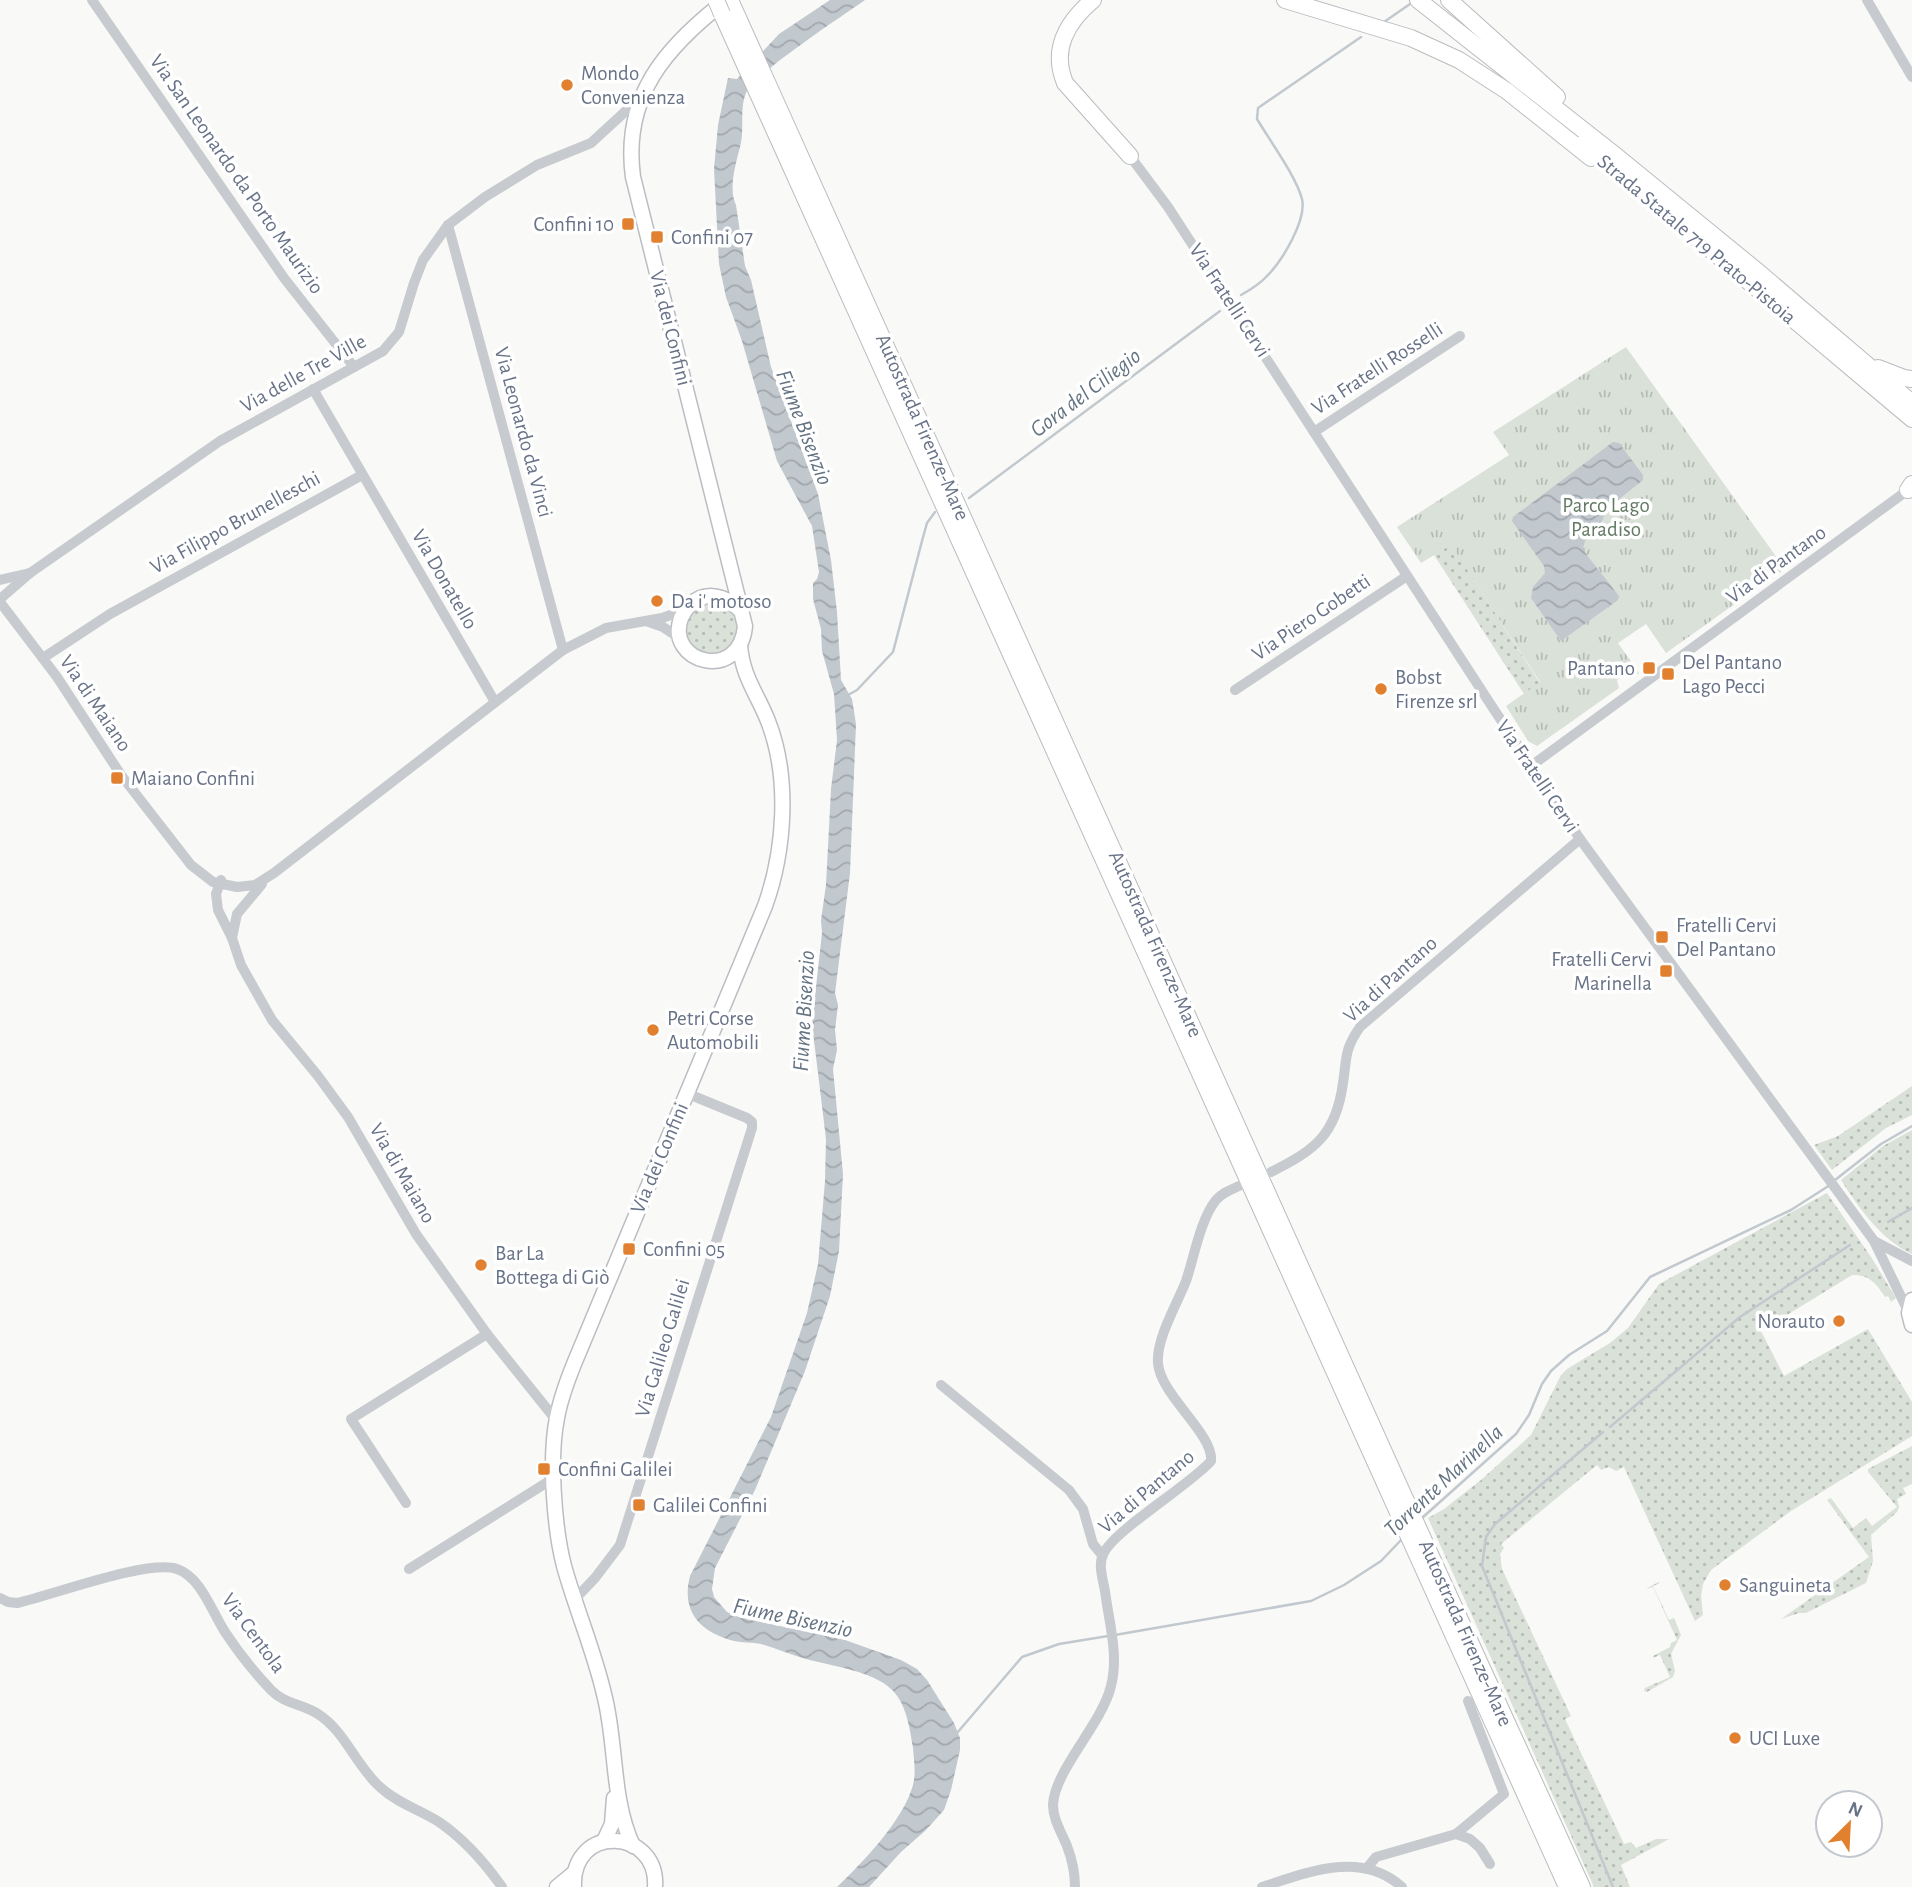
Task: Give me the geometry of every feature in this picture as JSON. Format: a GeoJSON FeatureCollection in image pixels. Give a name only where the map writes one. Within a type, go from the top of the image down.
{"type":"FeatureCollection","features":[{"type":"Feature","properties":{"kind":"highway"},"geometry":{"type":"LineString","coordinates":[[1093,0],[1066,32],[1058,54],[1061,73],[1065,83],[1130,156]]}},
{"type":"Feature","properties":{"kind":"highway"},"geometry":{"type":"LineString","coordinates":[[1285,0],[1410,38],[1459,60],[1507,91],[1586,156],[1614,162]]}},
{"type":"Feature","properties":{"kind":"highway","name":"Strada Statale 719 Prato-Pistoia"},"geometry":{"type":"LineString","coordinates":[[1418,0],[1614,162],[1912,419]]}},
{"type":"Feature","properties":{"kind":"highway"},"geometry":{"type":"LineString","coordinates":[[1449,0],[1597,130],[1614,162]]}},
{"type":"Feature","properties":{"kind":"highway","name":"Autostrada Firenze-Mare"},"geometry":{"type":"LineString","coordinates":[[725,4],[1410,1507],[1425,1559],[1567,1887]]}},
{"type":"Feature","properties":{"kind":"highway","name":"Autostrada Firenze-Mare"},"geometry":{"type":"LineString","coordinates":[[762,84],[1402,1522],[1425,1559],[1582,1887]]}},
{"type":"Feature","properties":{"kind":"highway","name":"Strada Statale 719 Prato-Pistoia"},"geometry":{"type":"LineString","coordinates":[[1614,162],[1912,402]]}},
{"type":"Feature","properties":{"kind":"highway"},"geometry":{"type":"LineString","coordinates":[[1863,361],[1912,379]]}},
{"type":"Feature","properties":{"kind":"highway"},"geometry":{"type":"LineString","coordinates":[[1895,405],[1912,430]]}},
{"type":"Feature","properties":{"kind":"main road","name":"Via dei Confini"},"geometry":{"type":"LineString","coordinates":[[655,1887],[655,1875],[650,1862],[634,1846],[626,1827],[604,1694],[563,1562],[554,1478],[556,1420],[579,1352],[765,906],[782,830],[776,746],[763,710],[744,673],[740,646],[745,626],[633,177],[631,143],[642,96],[653,74],[691,28],[725,4]]}},
{"type":"Feature","properties":{"kind":"main road"},"geometry":{"type":"LineString","coordinates":[[681,639],[680,624],[685,610],[695,601],[709,596],[723,582],[729,560]]}},
{"type":"Feature","properties":{"kind":"main road"},"geometry":{"type":"LineString","coordinates":[[709,596],[729,601],[740,610]]}},
{"type":"Feature","properties":{"kind":"main road","name":"Via dei Confini"},"geometry":{"type":"LineString","coordinates":[[681,639],[685,648],[696,657],[718,662],[743,682],[763,710]]}},
{"type":"Feature","properties":{"kind":"main road"},"geometry":{"type":"LineString","coordinates":[[718,662],[732,655],[740,646]]}},
{"type":"Feature","properties":{"kind":"main road","name":"Via dei Confini"},"geometry":{"type":"LineString","coordinates":[[604,1841],[613,1819],[615,1772]]}},
{"type":"Feature","properties":{"kind":"main road"},"geometry":{"type":"LineString","coordinates":[[557,1887],[574,1880],[584,1853],[604,1841],[617,1840],[634,1846]]}},
{"type":"Feature","properties":{"kind":"street","name":"Via San Leonardo da Porto Maurizio"},"geometry":{"type":"LineString","coordinates":[[92,0],[284,278],[354,367]]}},
{"type":"Feature","properties":{"kind":"street"},"geometry":{"type":"LineString","coordinates":[[1867,0],[1912,77]]}},
{"type":"Feature","properties":{"kind":"street","name":"Via delle Tre Ville"},"geometry":{"type":"LineString","coordinates":[[0,600],[30,573],[220,441],[383,351],[396,338],[420,268],[432,245],[448,225],[527,171],[591,144],[642,96]]}},
{"type":"Feature","properties":{"kind":"street","name":"Via Fratelli Cervi"},"geometry":{"type":"LineString","coordinates":[[1130,156],[1168,207],[1580,839],[1874,1241],[1911,1313]]}},
{"type":"Feature","properties":{"kind":"street","name":"Via Leonardo da Vinci"},"geometry":{"type":"LineString","coordinates":[[448,225],[563,650]]}},
{"type":"Feature","properties":{"kind":"street","name":"Via Fratelli Rosselli"},"geometry":{"type":"LineString","coordinates":[[1314,432],[1460,336]]}},
{"type":"Feature","properties":{"kind":"street"},"geometry":{"type":"LineString","coordinates":[[313,389],[362,475]]}},
{"type":"Feature","properties":{"kind":"street","name":"Via Filippo Brunelleschi"},"geometry":{"type":"LineString","coordinates":[[43,658],[110,614],[362,475]]}},
{"type":"Feature","properties":{"kind":"street","name":"Via Donatello"},"geometry":{"type":"LineString","coordinates":[[362,475],[495,702]]}},
{"type":"Feature","properties":{"kind":"street","name":"Via di Pantano"},"geometry":{"type":"LineString","coordinates":[[1531,765],[1911,487]]}},
{"type":"Feature","properties":{"kind":"street"},"geometry":{"type":"LineString","coordinates":[[0,580],[30,573]]}},
{"type":"Feature","properties":{"kind":"street","name":"Via Piero Gobetti"},"geometry":{"type":"LineString","coordinates":[[1235,690],[1407,576]]}},
{"type":"Feature","properties":{"kind":"street","name":"Via di Maiano"},"geometry":{"type":"LineString","coordinates":[[0,600],[43,658],[121,775],[185,859],[218,884],[237,887],[255,885],[268,877]]}},
{"type":"Feature","properties":{"kind":"street"},"geometry":{"type":"LineString","coordinates":[[237,914],[268,877],[563,650],[595,632],[623,623],[662,618],[685,610]]}},
{"type":"Feature","properties":{"kind":"street"},"geometry":{"type":"LineString","coordinates":[[643,621],[663,627],[681,639]]}},
{"type":"Feature","properties":{"kind":"street","name":"Via di Pantano"},"geometry":{"type":"LineString","coordinates":[[1271,1172],[1311,1150],[1324,1136],[1340,1101],[1349,1044],[1360,1027],[1580,839]]}},
{"type":"Feature","properties":{"kind":"street"},"geometry":{"type":"LineString","coordinates":[[218,884],[223,879],[247,881],[268,877]]}},
{"type":"Feature","properties":{"kind":"street","name":"Via di Maiano"},"geometry":{"type":"LineString","coordinates":[[218,884],[217,908],[232,938],[241,965],[272,1020],[348,1118],[416,1234],[487,1334],[556,1420]]}},
{"type":"Feature","properties":{"kind":"street"},"geometry":{"type":"LineString","coordinates":[[232,938],[237,914],[237,887]]}},
{"type":"Feature","properties":{"kind":"street","name":"Via Galileo Galilei"},"geometry":{"type":"LineString","coordinates":[[574,1600],[596,1578],[620,1545],[752,1128],[752,1122],[747,1118],[686,1093]]}},
{"type":"Feature","properties":{"kind":"street","name":"Via di Pantano"},"geometry":{"type":"LineString","coordinates":[[1075,1887],[1074,1871],[1054,1816],[1053,1804],[1060,1782],[1105,1703],[1111,1687],[1115,1650],[1102,1572],[1102,1555],[1114,1540],[1191,1481],[1211,1461],[1210,1452],[1191,1419],[1163,1380],[1158,1363],[1161,1342],[1186,1281],[1209,1213],[1216,1200],[1238,1186]]}},
{"type":"Feature","properties":{"kind":"street","name":"Via Fratelli Cervi"},"geometry":{"type":"LineString","coordinates":[[1874,1241],[1912,1261]]}},
{"type":"Feature","properties":{"kind":"street"},"geometry":{"type":"LineString","coordinates":[[406,1503],[351,1419],[487,1334]]}},
{"type":"Feature","properties":{"kind":"street"},"geometry":{"type":"LineString","coordinates":[[942,1385],[1069,1490],[1083,1509],[1093,1544],[1102,1555]]}},
{"type":"Feature","properties":{"kind":"street"},"geometry":{"type":"LineString","coordinates":[[409,1569],[554,1478]]}},
{"type":"Feature","properties":{"kind":"street","name":"Via Centola"},"geometry":{"type":"LineString","coordinates":[[0,1598],[17,1603],[160,1567],[184,1572],[200,1590],[226,1634],[273,1693],[318,1714],[338,1733],[377,1785],[392,1797],[440,1823],[468,1847],[502,1887]]}},
{"type":"Feature","properties":{"kind":"street"},"geometry":{"type":"LineString","coordinates":[[1367,1868],[1376,1857],[1456,1834],[1504,1794],[1468,1701]]}},
{"type":"Feature","properties":{"kind":"street"},"geometry":{"type":"LineString","coordinates":[[1456,1834],[1470,1839],[1480,1848],[1490,1864]]}},
{"type":"Feature","properties":{"kind":"street"},"geometry":{"type":"LineString","coordinates":[[1262,1887],[1319,1869],[1352,1866],[1379,1872],[1402,1887]]}},
{"type":"Feature","properties":{"kind":"green space","name":"Parco Lago Paradiso"},"geometry":{"type":"Polygon","coordinates":[[[1626,347],[1785,569],[1746,596],[1741,591],[1734,596],[1736,603],[1666,653],[1646,624],[1618,643],[1639,673],[1630,679],[1625,674],[1617,680],[1619,688],[1537,746],[1528,741],[1506,706],[1540,682],[1451,545],[1421,563],[1397,527],[1509,455],[1493,432],[1626,347]]]}},
{"type":"Feature","properties":{"kind":"green space"},"geometry":{"type":"Polygon","coordinates":[[[1451,544],[1540,683],[1524,694],[1434,555],[1451,544]]]}},
{"type":"Feature","properties":{"kind":"green space"},"geometry":{"type":"Polygon","coordinates":[[[712,603],[722,605],[730,611],[736,619],[736,639],[730,647],[722,653],[712,655],[702,653],[694,647],[688,639],[686,629],[688,619],[694,611],[702,605],[712,603]]]}},
{"type":"Feature","properties":{"kind":"green space"},"geometry":{"type":"Polygon","coordinates":[[[1912,1086],[1912,1115],[1886,1128],[1832,1170],[1814,1145],[1838,1136],[1912,1086]]]}},
{"type":"Feature","properties":{"kind":"green space"},"geometry":{"type":"Polygon","coordinates":[[[1912,1130],[1912,1254],[1881,1232],[1841,1180],[1883,1146],[1912,1130]]]}},
{"type":"Feature","properties":{"kind":"green space"},"geometry":{"type":"Polygon","coordinates":[[[1827,1193],[1896,1298],[1891,1302],[1872,1281],[1863,1276],[1852,1275],[1761,1331],[1784,1376],[1868,1329],[1912,1402],[1912,1436],[1791,1511],[1711,1570],[1703,1584],[1703,1615],[1695,1621],[1624,1467],[1616,1471],[1609,1467],[1601,1470],[1597,1465],[1501,1544],[1504,1548],[1500,1554],[1502,1569],[1571,1716],[1565,1719],[1624,1844],[1631,1842],[1636,1848],[1656,1839],[1669,1839],[1621,1865],[1630,1887],[1594,1887],[1428,1518],[1481,1480],[1531,1435],[1561,1375],[1628,1328],[1659,1284],[1827,1193]]]}},
{"type":"Feature","properties":{"kind":"green space"},"geometry":{"type":"Polygon","coordinates":[[[1912,1446],[1912,1484],[1903,1488],[1906,1494],[1897,1499],[1899,1507],[1897,1512],[1871,1535],[1873,1561],[1866,1583],[1806,1613],[1781,1619],[1869,1557],[1827,1500],[1831,1498],[1853,1528],[1866,1518],[1872,1526],[1897,1507],[1868,1469],[1912,1446]]]}},
{"type":"Feature","properties":{"kind":"green space"},"geometry":{"type":"Polygon","coordinates":[[[1658,1582],[1660,1583],[1653,1586],[1669,1620],[1674,1618],[1681,1635],[1671,1654],[1675,1671],[1673,1677],[1647,1692],[1644,1691],[1645,1688],[1670,1677],[1660,1655],[1653,1656],[1677,1640],[1653,1587],[1646,1589],[1658,1582]]]}},
{"type":"Feature","properties":{"kind":"water"},"geometry":{"type":"Polygon","coordinates":[[[830,0],[865,0],[752,84],[746,93],[743,106],[733,191],[745,266],[751,280],[771,367],[818,494],[831,560],[841,680],[852,699],[856,724],[850,873],[835,993],[838,1005],[835,1030],[837,1050],[833,1069],[843,1174],[839,1251],[830,1296],[805,1371],[755,1490],[715,1568],[712,1589],[714,1597],[727,1612],[738,1617],[845,1640],[901,1660],[917,1669],[927,1680],[954,1723],[960,1738],[960,1750],[944,1810],[869,1887],[837,1887],[891,1827],[901,1813],[913,1785],[913,1748],[906,1716],[896,1694],[883,1683],[863,1673],[806,1659],[761,1644],[722,1637],[702,1626],[688,1600],[690,1576],[771,1417],[807,1313],[818,1264],[826,1139],[812,1024],[837,740],[834,694],[822,651],[821,629],[813,599],[813,583],[819,572],[812,526],[777,461],[742,341],[726,297],[719,264],[714,169],[718,125],[728,78],[737,79],[779,34],[830,0]]]}},
{"type":"Feature","properties":{"kind":"water"},"geometry":{"type":"Polygon","coordinates":[[[1613,442],[1619,443],[1643,475],[1643,480],[1608,508],[1597,531],[1585,541],[1583,548],[1619,596],[1618,600],[1561,641],[1531,598],[1533,587],[1545,573],[1544,566],[1512,521],[1513,517],[1613,442]]]}},
{"type":"Feature","properties":{"kind":"waterway","name":"Gora del Ciliegio"},"geometry":{"type":"LineString","coordinates":[[1384,22],[1410,4]]}},
{"type":"Feature","properties":{"kind":"waterway","name":"Gora del Ciliegio"},"geometry":{"type":"LineString","coordinates":[[1241,295],[1261,282],[1280,261],[1297,229],[1303,208],[1294,180],[1257,119],[1258,108],[1361,37]]}},
{"type":"Feature","properties":{"kind":"waterway","name":"Gora del Ciliegio"},"geometry":{"type":"LineString","coordinates":[[969,498],[1220,311]]}},
{"type":"Feature","properties":{"kind":"waterway","name":"Gora del Ciliegio"},"geometry":{"type":"LineString","coordinates":[[848,695],[857,690],[893,652],[927,523],[935,512]]}},
{"type":"Feature","properties":{"kind":"waterway","name":"Torrente Marinella"},"geometry":{"type":"LineString","coordinates":[[1835,1180],[1881,1144],[1912,1126]]}},
{"type":"Feature","properties":{"kind":"waterway","name":"Torrente Marinella"},"geometry":{"type":"LineString","coordinates":[[1422,1518],[1516,1434],[1529,1415],[1542,1384],[1551,1371],[1569,1355],[1607,1331],[1650,1277],[1791,1210],[1830,1185]]}},
{"type":"Feature","properties":{"kind":"waterway"},"geometry":{"type":"LineString","coordinates":[[1888,1222],[1912,1208]]}},
{"type":"Feature","properties":{"kind":"waterway"},"geometry":{"type":"LineString","coordinates":[[1610,1427],[1740,1317],[1850,1245]]}},
{"type":"Feature","properties":{"kind":"waterway"},"geometry":{"type":"LineString","coordinates":[[1603,1432],[1495,1524],[1486,1537],[1482,1566],[1613,1887]]}},
{"type":"Feature","properties":{"kind":"waterway","name":"Torrente Marinella"},"geometry":{"type":"LineString","coordinates":[[1115,1635],[1311,1601],[1344,1585],[1381,1561],[1403,1538]]}},
{"type":"Feature","properties":{"kind":"waterway","name":"Torrente Marinella"},"geometry":{"type":"LineString","coordinates":[[957,1733],[1022,1657],[1059,1644],[1108,1636]]}},
{"type":"Feature","properties":{"kind":"place","name":"Mondo Convenienza"},"geometry":{"type":"Point","coordinates":[567,85]}},
{"type":"Feature","properties":{"kind":"place","name":"Confini 10"},"geometry":{"type":"Point","coordinates":[628,224]}},
{"type":"Feature","properties":{"kind":"place","name":"Confini 07"},"geometry":{"type":"Point","coordinates":[657,237]}},
{"type":"Feature","properties":{"kind":"place","name":"Da i' motoso"},"geometry":{"type":"Point","coordinates":[657,601]}},
{"type":"Feature","properties":{"kind":"place","name":"Pantano"},"geometry":{"type":"Point","coordinates":[1649,668]}},
{"type":"Feature","properties":{"kind":"place","name":"Del Pantano Lago Pecci"},"geometry":{"type":"Point","coordinates":[1668,674]}},
{"type":"Feature","properties":{"kind":"place","name":"Bobst Firenze srl"},"geometry":{"type":"Point","coordinates":[1381,689]}},
{"type":"Feature","properties":{"kind":"place","name":"Maiano Confini"},"geometry":{"type":"Point","coordinates":[117,778]}},
{"type":"Feature","properties":{"kind":"place","name":"Fratelli Cervi Del Pantano"},"geometry":{"type":"Point","coordinates":[1662,937]}},
{"type":"Feature","properties":{"kind":"place","name":"Fratelli Cervi Marinella"},"geometry":{"type":"Point","coordinates":[1666,971]}},
{"type":"Feature","properties":{"kind":"place","name":"Petri Corse Automobili"},"geometry":{"type":"Point","coordinates":[653,1030]}},
{"type":"Feature","properties":{"kind":"place","name":"Confini 05"},"geometry":{"type":"Point","coordinates":[629,1249]}},
{"type":"Feature","properties":{"kind":"place","name":"Bar La Bottega di Giò"},"geometry":{"type":"Point","coordinates":[481,1265]}},
{"type":"Feature","properties":{"kind":"place","name":"Norauto"},"geometry":{"type":"Point","coordinates":[1839,1321]}},
{"type":"Feature","properties":{"kind":"place","name":"Confini Galilei"},"geometry":{"type":"Point","coordinates":[544,1469]}},
{"type":"Feature","properties":{"kind":"place","name":"Galilei Confini"},"geometry":{"type":"Point","coordinates":[639,1505]}},
{"type":"Feature","properties":{"kind":"place","name":"Sanguineta"},"geometry":{"type":"Point","coordinates":[1725,1585]}},
{"type":"Feature","properties":{"kind":"place","name":"UCI Luxe"},"geometry":{"type":"Point","coordinates":[1735,1738]}},
{"type":"Feature","properties":{"kind":"water label","name":"Fiume Bisenzio"},"geometry":{"type":"Point","coordinates":[805,427]}},
{"type":"Feature","properties":{"kind":"water label","name":"Fiume Bisenzio"},"geometry":{"type":"Point","coordinates":[803,1011]}},
{"type":"Feature","properties":{"kind":"water label","name":"Fiume Bisenzio"},"geometry":{"type":"Point","coordinates":[793,1617]}}]}
